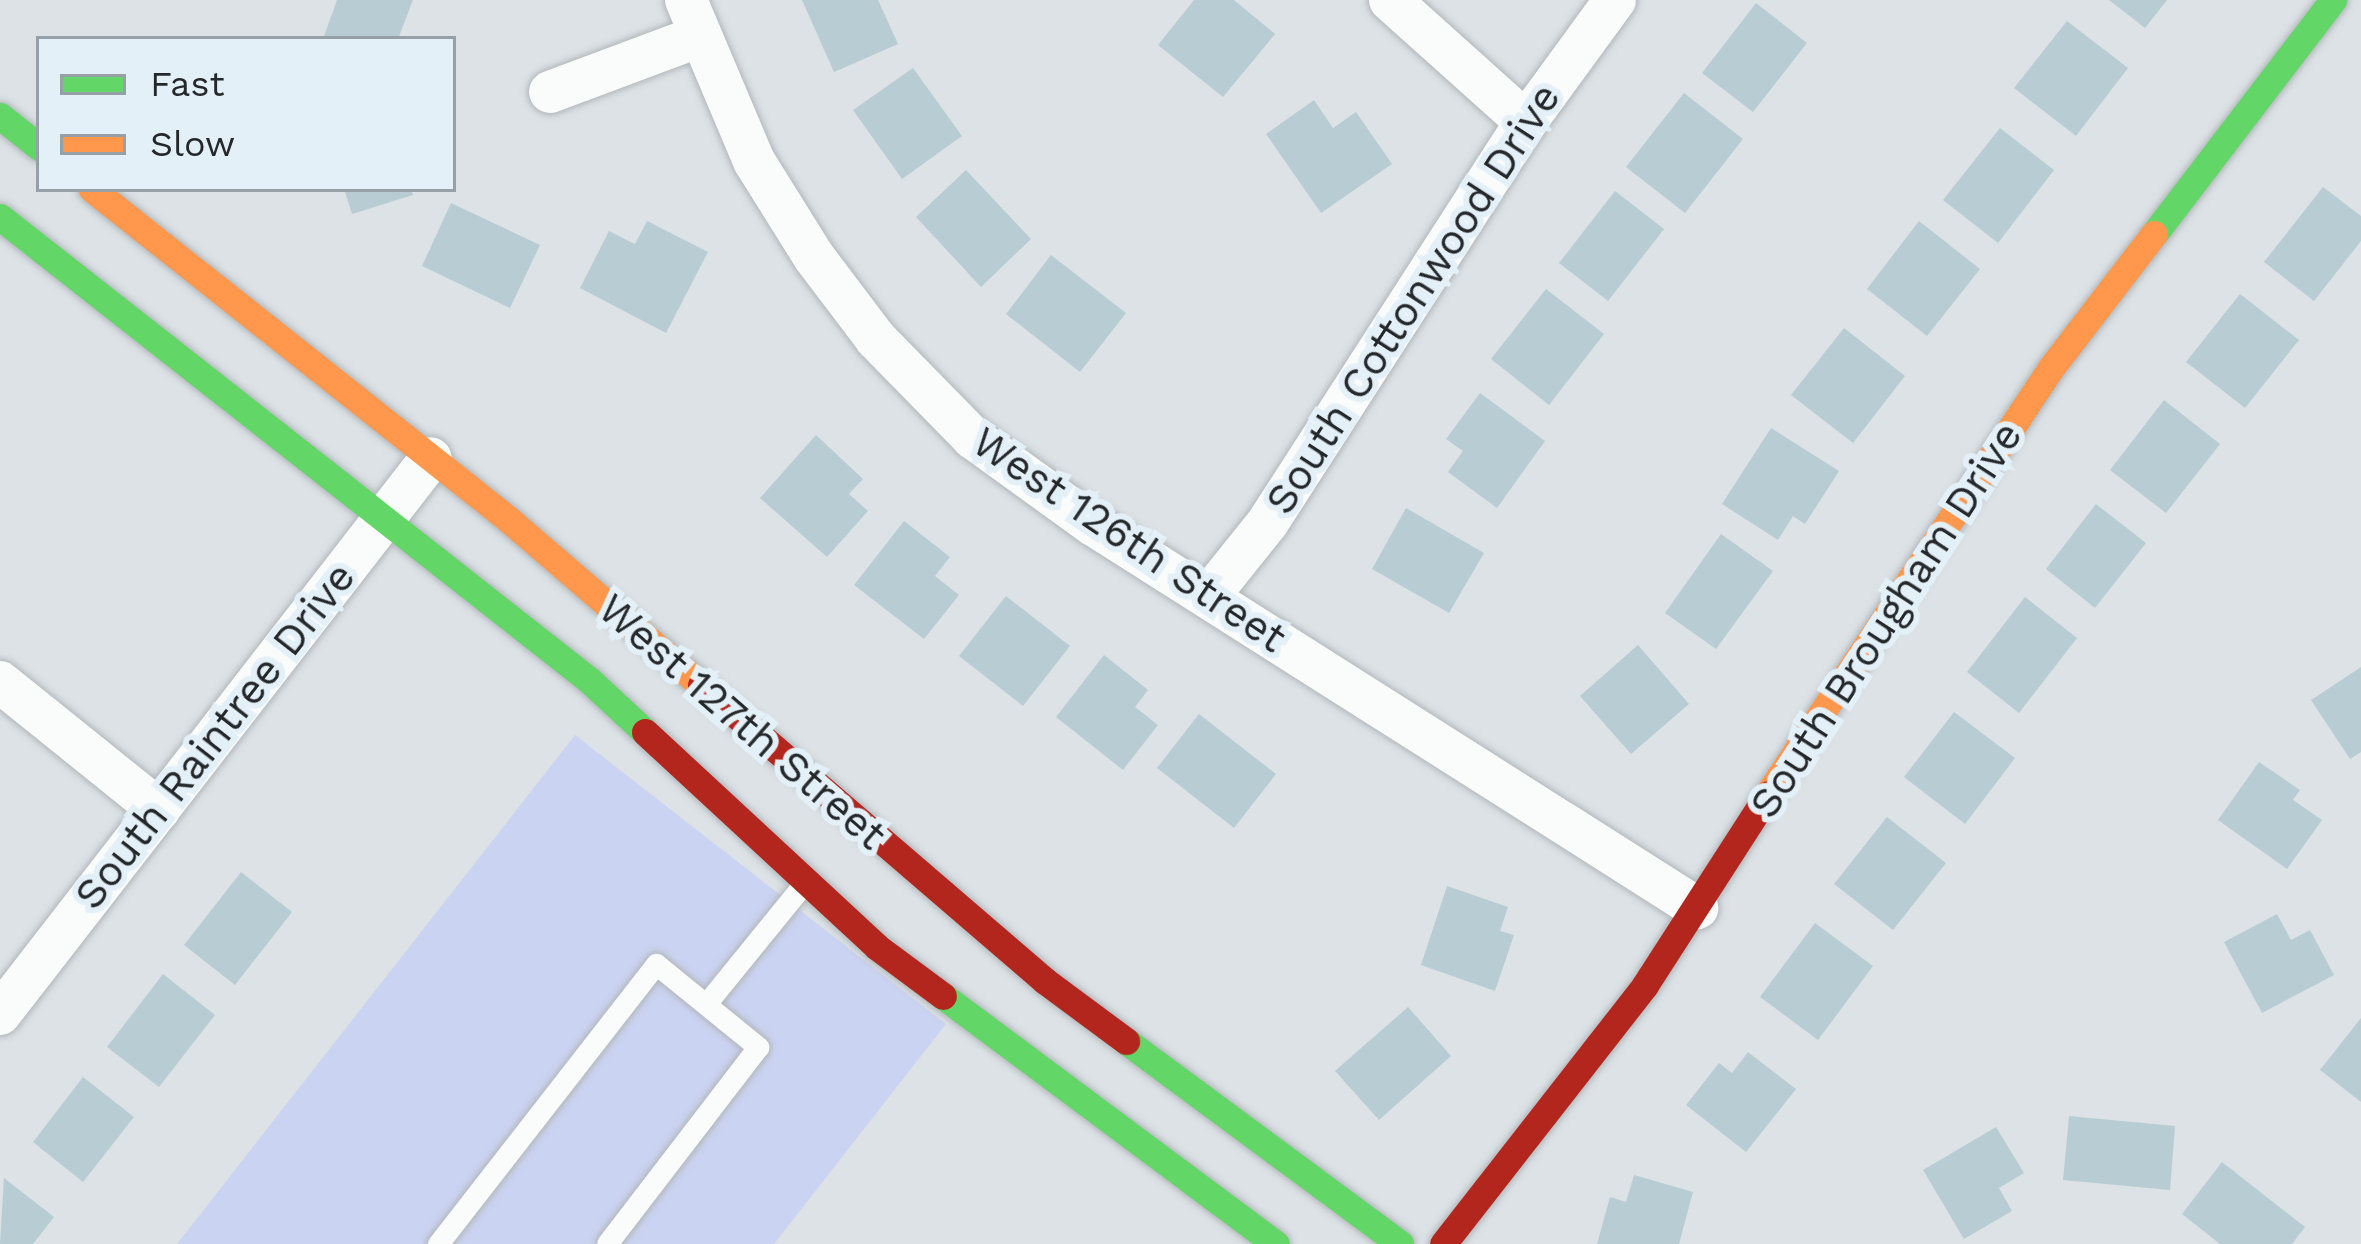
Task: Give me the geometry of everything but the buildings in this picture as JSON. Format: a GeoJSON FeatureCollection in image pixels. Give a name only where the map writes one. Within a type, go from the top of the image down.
{"type":"FeatureCollection","features":[{"type":"Feature","properties":{"kind":"main road","name":"South Brougham Drive"},"geometry":{"type":"LineString","coordinates":[[1443,1244],[1646,986],[1894,598],[2051,368],[2333,0]]}},
{"type":"Feature","properties":{"kind":"main road"},"geometry":{"type":"LineString","coordinates":[[0,116],[36,145]]}},
{"type":"Feature","properties":{"kind":"main road","name":"West 127th Street"},"geometry":{"type":"LineString","coordinates":[[96,192],[430,458],[1045,981],[1400,1244]]}},
{"type":"Feature","properties":{"kind":"main road","name":"West 127th Street"},"geometry":{"type":"LineString","coordinates":[[0,217],[590,680],[877,947],[1276,1244]]}},
{"type":"Feature","properties":{"kind":"street"},"geometry":{"type":"LineString","coordinates":[[1390,0],[1526,122]]}},
{"type":"Feature","properties":{"kind":"street","name":"South Cottonwood Drive"},"geometry":{"type":"LineString","coordinates":[[1208,597],[1268,522],[1526,122],[1615,0]]}},
{"type":"Feature","properties":{"kind":"street","name":"West 126th Street"},"geometry":{"type":"LineString","coordinates":[[550,92],[693,18],[754,160],[814,257],[876,339],[974,438],[1092,524],[1697,908]]}},
{"type":"Feature","properties":{"kind":"street","name":"South Raintree Drive"},"geometry":{"type":"LineString","coordinates":[[0,1014],[430,458]]}},
{"type":"Feature","properties":{"kind":"street"},"geometry":{"type":"LineString","coordinates":[[0,682],[159,810]]}},
{"type":"Feature","properties":{"kind":"lane"},"geometry":{"type":"LineString","coordinates":[[706,1004],[806,880]]}},
{"type":"Feature","properties":{"kind":"lane"},"geometry":{"type":"LineString","coordinates":[[438,1244],[656,964],[758,1047],[607,1244]]}},
{"type":"Feature","properties":{"kind":"shaded area"},"geometry":{"type":"Polygon","coordinates":[[[575,735],[946,1024],[774,1244],[177,1244],[575,735]]]}},
{"type":"Feature","properties":{"kind":"traffic: fast"},"geometry":{"type":"LineString","coordinates":[[2154,234],[2333,0]]}},
{"type":"Feature","properties":{"kind":"traffic: fast"},"geometry":{"type":"LineString","coordinates":[[0,116],[36,145]]}},
{"type":"Feature","properties":{"kind":"traffic: fast"},"geometry":{"type":"LineString","coordinates":[[0,217],[589,680],[645,732]]}},
{"type":"Feature","properties":{"kind":"traffic: fast"},"geometry":{"type":"LineString","coordinates":[[943,996],[1276,1244]]}},
{"type":"Feature","properties":{"kind":"traffic: fast"},"geometry":{"type":"LineString","coordinates":[[1126,1041],[1400,1244]]}},
{"type":"Feature","properties":{"kind":"traffic: slow"},"geometry":{"type":"LineString","coordinates":[[96,192],[508,519],[701,685]]}},
{"type":"Feature","properties":{"kind":"traffic: slow"},"geometry":{"type":"LineString","coordinates":[[1768,794],[2051,368],[2154,234]]}},
{"type":"Feature","properties":{"kind":"traffic: jam"},"geometry":{"type":"LineString","coordinates":[[701,685],[1045,981],[1126,1041]]}},
{"type":"Feature","properties":{"kind":"traffic: jam"},"geometry":{"type":"LineString","coordinates":[[645,732],[877,947],[943,996]]}},
{"type":"Feature","properties":{"kind":"traffic: jam"},"geometry":{"type":"LineString","coordinates":[[1443,1244],[1645,985],[1768,794]]}}]}
